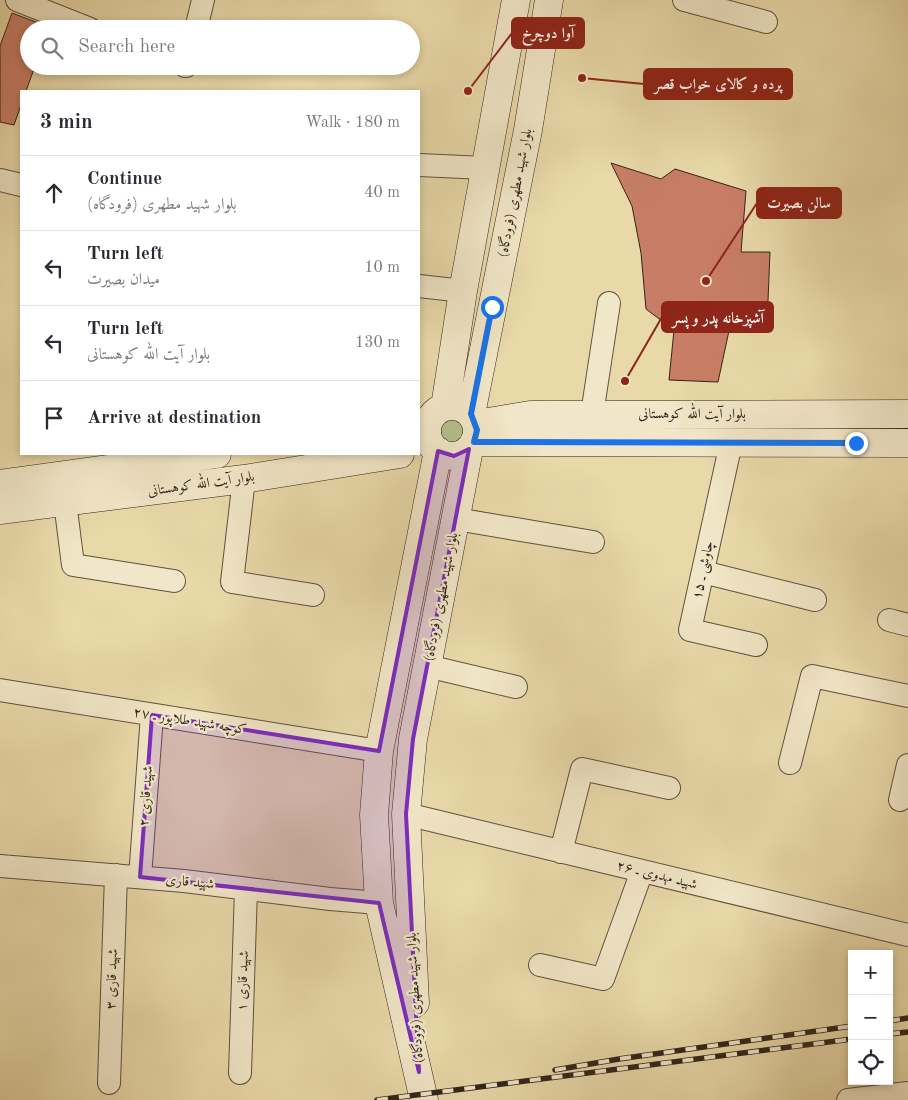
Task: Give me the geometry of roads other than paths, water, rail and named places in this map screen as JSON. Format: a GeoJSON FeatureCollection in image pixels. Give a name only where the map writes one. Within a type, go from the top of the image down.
{"type":"FeatureCollection","features":[{"type":"Feature","properties":{"kind":"main road","name":"بلوار شهید مطهری (فرودگاه)"},"geometry":{"type":"LineString","coordinates":[[419,1072],[379,903],[374,815],[379,751],[430,433],[463,291],[516,0]]}},
{"type":"Feature","properties":{"kind":"main road","name":"بلوار شهید مطهری (فرودگاه)"},"geometry":{"type":"LineString","coordinates":[[419,1072],[406,814],[413,739],[473,432],[550,0]]}},
{"type":"Feature","properties":{"kind":"main road"},"geometry":{"type":"LineString","coordinates":[[459,406],[473,432],[454,456],[430,433],[459,406]]}},
{"type":"Feature","properties":{"kind":"main road"},"geometry":{"type":"LineString","coordinates":[[854,414],[856,443]]}},
{"type":"Feature","properties":{"kind":"main road","name":"بلوار آیت الله کوهستانی"},"geometry":{"type":"LineString","coordinates":[[473,432],[530,415],[908,414]]}},
{"type":"Feature","properties":{"kind":"main road"},"geometry":{"type":"LineString","coordinates":[[557,443],[548,431],[552,419],[560,415]]}},
{"type":"Feature","properties":{"kind":"main road"},"geometry":{"type":"LineString","coordinates":[[473,432],[557,443],[908,443]]}},
{"type":"Feature","properties":{"kind":"main road","name":"بلوار آیت الله کوهستانی"},"geometry":{"type":"LineString","coordinates":[[0,484],[210,455]]}},
{"type":"Feature","properties":{"kind":"main road","name":"بلوار آیت الله کوهستانی"},"geometry":{"type":"LineString","coordinates":[[0,510],[244,479],[391,455]]}},
{"type":"Feature","properties":{"kind":"main road"},"geometry":{"type":"LineString","coordinates":[[419,1072],[424,1100]]}},
{"type":"Feature","properties":{"kind":"street"},"geometry":{"type":"LineString","coordinates":[[17,0],[67,20]]}},
{"type":"Feature","properties":{"kind":"street"},"geometry":{"type":"LineString","coordinates":[[198,20],[203,0]]}},
{"type":"Feature","properties":{"kind":"street"},"geometry":{"type":"LineString","coordinates":[[684,0],[766,22]]}},
{"type":"Feature","properties":{"kind":"street"},"geometry":{"type":"LineString","coordinates":[[420,165],[485,168]]}},
{"type":"Feature","properties":{"kind":"street"},"geometry":{"type":"LineString","coordinates":[[0,180],[20,186]]}},
{"type":"Feature","properties":{"kind":"street"},"geometry":{"type":"LineString","coordinates":[[420,286],[463,291]]}},
{"type":"Feature","properties":{"kind":"street"},"geometry":{"type":"LineString","coordinates":[[592,414],[609,303]]}},
{"type":"Feature","properties":{"kind":"street","name":"چاوشی ـ ۱۵"},"geometry":{"type":"LineString","coordinates":[[731,444],[690,630],[756,645]]}},
{"type":"Feature","properties":{"kind":"street"},"geometry":{"type":"LineString","coordinates":[[244,479],[232,582],[313,595]]}},
{"type":"Feature","properties":{"kind":"street"},"geometry":{"type":"LineString","coordinates":[[65,502],[73,565],[174,581]]}},
{"type":"Feature","properties":{"kind":"street"},"geometry":{"type":"LineString","coordinates":[[456,519],[593,542]]}},
{"type":"Feature","properties":{"kind":"street"},"geometry":{"type":"LineString","coordinates":[[703,572],[815,600]]}},
{"type":"Feature","properties":{"kind":"street"},"geometry":{"type":"LineString","coordinates":[[427,666],[516,687]]}},
{"type":"Feature","properties":{"kind":"street"},"geometry":{"type":"LineString","coordinates":[[790,763],[812,676],[908,696]]}},
{"type":"Feature","properties":{"kind":"street","name":"کوچه شهید طلاپور ـ ۲۷"},"geometry":{"type":"LineString","coordinates":[[0,690],[379,751]]}},
{"type":"Feature","properties":{"kind":"street","name":"شهید قاری ۲"},"geometry":{"type":"LineString","coordinates":[[140,877],[152,715]]}},
{"type":"Feature","properties":{"kind":"street"},"geometry":{"type":"LineString","coordinates":[[900,800],[908,765]]}},
{"type":"Feature","properties":{"kind":"street"},"geometry":{"type":"LineString","coordinates":[[561,852],[582,769],[669,788]]}},
{"type":"Feature","properties":{"kind":"street","name":"شهید مهدوی ـ ۲۶"},"geometry":{"type":"LineString","coordinates":[[406,814],[908,935]]}},
{"type":"Feature","properties":{"kind":"street","name":"شهید قاری"},"geometry":{"type":"LineString","coordinates":[[0,870],[140,877],[379,903]]}},
{"type":"Feature","properties":{"kind":"street"},"geometry":{"type":"LineString","coordinates":[[540,964],[603,979],[642,871]]}},
{"type":"Feature","properties":{"kind":"street","name":"شهید قاری ۳"},"geometry":{"type":"LineString","coordinates":[[109,1083],[116,875]]}},
{"type":"Feature","properties":{"kind":"street","name":"شهید قاری ۱"},"geometry":{"type":"LineString","coordinates":[[240,1073],[246,889]]}},
{"type":"Feature","properties":{"kind":"street"},"geometry":{"type":"LineString","coordinates":[[848,1100],[908,1093]]}},
{"type":"Feature","properties":{"kind":"railway"},"geometry":{"type":"LineString","coordinates":[[893,1020],[908,1018]]}},
{"type":"Feature","properties":{"kind":"railway"},"geometry":{"type":"LineString","coordinates":[[555,1070],[848,1027]]}},
{"type":"Feature","properties":{"kind":"railway"},"geometry":{"type":"LineString","coordinates":[[893,1034],[908,1032]]}},
{"type":"Feature","properties":{"kind":"railway"},"geometry":{"type":"LineString","coordinates":[[377,1100],[848,1040]]}},
{"type":"Feature","properties":{"kind":"place","name":"پرده و کالای خواب قصر"},"geometry":{"type":"Point","coordinates":[582,78]}},
{"type":"Feature","properties":{"kind":"place","name":"آوا دوچرخ"},"geometry":{"type":"Point","coordinates":[468,91]}},
{"type":"Feature","properties":{"kind":"place","name":"سالن بصیرت"},"geometry":{"type":"Point","coordinates":[706,281]}},
{"type":"Feature","properties":{"kind":"place","name":"آشپزخانه پدر و پسر"},"geometry":{"type":"Point","coordinates":[625,381]}}]}
